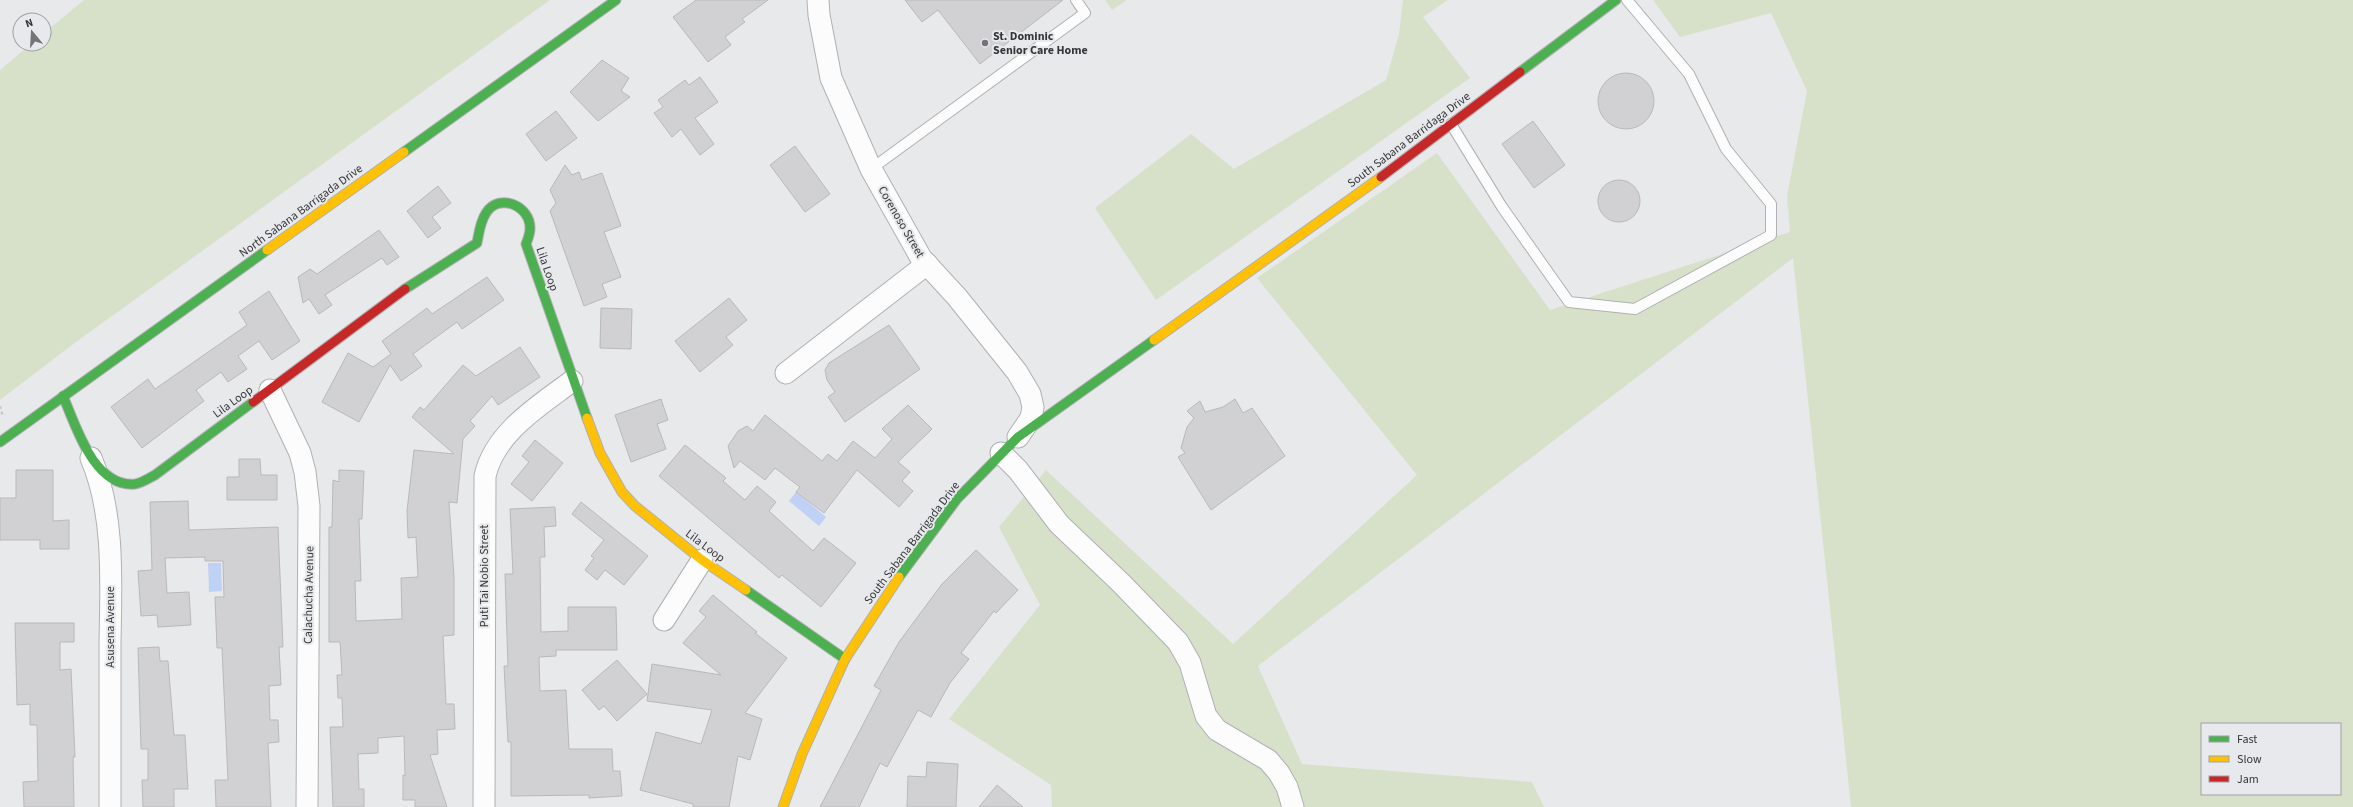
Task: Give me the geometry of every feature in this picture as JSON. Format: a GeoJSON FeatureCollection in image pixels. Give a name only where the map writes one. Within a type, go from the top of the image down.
{"type":"FeatureCollection","features":[{"type":"Feature","properties":{"kind":"main road","name":"North Sabana Barrigada Drive"},"geometry":{"type":"LineString","coordinates":[[0,442],[616,0]]}},
{"type":"Feature","properties":{"kind":"main road","name":"South Sabana Barridaga Drive"},"geometry":{"type":"LineString","coordinates":[[1215,297],[1451,124],[1616,0]]}},
{"type":"Feature","properties":{"kind":"main road","name":"Lila Loop"},"geometry":{"type":"LineString","coordinates":[[63,396],[87,450],[99,468],[117,484],[123,486],[137,485],[151,478],[403,290],[477,243],[486,213],[494,205],[502,203],[520,206],[529,220],[530,231],[526,244],[572,381],[600,453],[622,492],[635,506],[702,560],[845,659]]}},
{"type":"Feature","properties":{"kind":"main road","name":"South Sabana Barrigada Drive"},"geometry":{"type":"LineString","coordinates":[[783,807],[802,754],[845,659],[881,602],[958,499],[1018,437],[1215,297]]}},
{"type":"Feature","properties":{"kind":"street","name":"Corenoso Street"},"geometry":{"type":"LineString","coordinates":[[818,0],[819,15],[832,78],[871,169],[921,258],[957,297],[1017,372],[1030,394],[1033,407],[1031,418],[1018,437]]}},
{"type":"Feature","properties":{"kind":"street"},"geometry":{"type":"LineString","coordinates":[[786,373],[927,264]]}},
{"type":"Feature","properties":{"kind":"street","name":"Puti Tai Nobio Street"},"geometry":{"type":"LineString","coordinates":[[484,807],[485,476],[493,456],[514,427],[572,381]]}},
{"type":"Feature","properties":{"kind":"street","name":"Calachucha Avenue"},"geometry":{"type":"LineString","coordinates":[[270,390],[300,453],[305,472],[309,506],[307,807]]}},
{"type":"Feature","properties":{"kind":"street","name":"Asusena Avenue"},"geometry":{"type":"LineString","coordinates":[[87,450],[97,473],[101,491],[108,545],[110,618],[110,807]]}},
{"type":"Feature","properties":{"kind":"street"},"geometry":{"type":"LineString","coordinates":[[1001,453],[1018,470],[1059,524],[1121,583],[1178,642],[1190,663],[1206,716],[1217,730],[1268,760],[1279,773],[1287,787],[1293,807]]}},
{"type":"Feature","properties":{"kind":"street"},"geometry":{"type":"LineString","coordinates":[[664,620],[702,560]]}},
{"type":"Feature","properties":{"kind":"lane"},"geometry":{"type":"LineString","coordinates":[[871,169],[1085,13],[1076,0]]}},
{"type":"Feature","properties":{"kind":"lane"},"geometry":{"type":"LineString","coordinates":[[1451,124],[1502,207],[1569,302],[1635,309],[1770,236],[1771,204],[1726,149],[1689,74],[1627,0]]}},
{"type":"Feature","properties":{"kind":"green space"},"geometry":{"type":"Polygon","coordinates":[[[84,0],[550,0],[76,342],[0,400],[0,70],[21,52],[52,52],[52,26],[84,0]]]}},
{"type":"Feature","properties":{"kind":"green space"},"geometry":{"type":"Polygon","coordinates":[[[1105,0],[1127,0],[1112,10],[1105,0]]]}},
{"type":"Feature","properties":{"kind":"green space"},"geometry":{"type":"Polygon","coordinates":[[[1403,0],[1448,0],[1423,17],[1470,78],[1156,300],[1095,208],[1191,134],[1234,169],[1386,80],[1399,34],[1403,0]]]}},
{"type":"Feature","properties":{"kind":"green space"},"geometry":{"type":"Polygon","coordinates":[[[1653,0],[2353,0],[2353,807],[1851,807],[1793,258],[1258,666],[1302,764],[1532,782],[1544,807],[1052,807],[1051,785],[949,719],[1040,605],[999,527],[1046,470],[1233,644],[1417,475],[1257,278],[1437,153],[1550,310],[1790,232],[1787,196],[1807,91],[1771,13],[1680,37],[1653,0]]]}},
{"type":"Feature","properties":{"kind":"water"},"geometry":{"type":"Polygon","coordinates":[[[796,492],[826,517],[819,526],[789,501],[796,492]]]}},
{"type":"Feature","properties":{"kind":"water"},"geometry":{"type":"Polygon","coordinates":[[[208,563],[221,563],[222,591],[209,592],[208,563]]]}},
{"type":"Feature","properties":{"kind":"building"},"geometry":{"type":"Polygon","coordinates":[[[696,0],[768,0],[742,19],[745,22],[725,37],[731,45],[708,62],[673,17],[696,0]]]}},
{"type":"Feature","properties":{"kind":"building","name":"St. Dominic Senior Care Home"},"geometry":{"type":"Polygon","coordinates":[[[905,0],[1063,0],[980,64],[938,10],[922,22],[905,0]]]}},
{"type":"Feature","properties":{"kind":"building"},"geometry":{"type":"Polygon","coordinates":[[[602,60],[629,78],[621,91],[630,97],[598,121],[570,92],[602,60]]]}},
{"type":"Feature","properties":{"kind":"building"},"geometry":{"type":"Polygon","coordinates":[[[1620,73],[1632,73],[1646,81],[1654,95],[1652,112],[1646,121],[1632,129],[1620,129],[1610,124],[1603,117],[1598,107],[1598,95],[1603,85],[1610,78],[1620,73]]]}},
{"type":"Feature","properties":{"kind":"building"},"geometry":{"type":"Polygon","coordinates":[[[700,77],[718,102],[695,118],[714,144],[700,155],[681,129],[672,137],[654,113],[663,107],[658,100],[685,80],[689,85],[700,77]]]}},
{"type":"Feature","properties":{"kind":"building"},"geometry":{"type":"Polygon","coordinates":[[[556,111],[577,138],[546,161],[526,134],[556,111]]]}},
{"type":"Feature","properties":{"kind":"building"},"geometry":{"type":"Polygon","coordinates":[[[1533,121],[1565,165],[1534,188],[1502,144],[1533,121]]]}},
{"type":"Feature","properties":{"kind":"building"},"geometry":{"type":"Polygon","coordinates":[[[795,146],[830,194],[805,212],[770,165],[795,146]]]}},
{"type":"Feature","properties":{"kind":"building"},"geometry":{"type":"Polygon","coordinates":[[[565,165],[572,175],[579,172],[582,180],[602,173],[621,226],[604,232],[621,277],[602,284],[607,297],[584,306],[550,211],[556,203],[550,190],[565,165]]]}},
{"type":"Feature","properties":{"kind":"building"},"geometry":{"type":"Polygon","coordinates":[[[1619,180],[1634,186],[1640,201],[1634,216],[1619,222],[1604,216],[1598,201],[1604,186],[1619,180]]]}},
{"type":"Feature","properties":{"kind":"building"},"geometry":{"type":"Polygon","coordinates":[[[438,186],[451,203],[432,217],[441,228],[428,238],[407,211],[438,186]]]}},
{"type":"Feature","properties":{"kind":"building"},"geometry":{"type":"Polygon","coordinates":[[[379,230],[399,257],[387,265],[382,258],[325,295],[332,305],[319,314],[309,299],[303,303],[298,277],[310,269],[317,274],[379,230]]]}},
{"type":"Feature","properties":{"kind":"building"},"geometry":{"type":"Polygon","coordinates":[[[487,277],[504,300],[462,329],[457,322],[413,354],[422,366],[401,381],[390,365],[359,422],[322,402],[348,353],[373,367],[391,354],[382,341],[427,308],[432,314],[487,277]]]}},
{"type":"Feature","properties":{"kind":"building"},"geometry":{"type":"Polygon","coordinates":[[[269,291],[300,341],[272,360],[259,341],[238,356],[247,369],[228,382],[221,372],[196,390],[204,401],[142,448],[111,407],[148,379],[155,389],[247,325],[239,312],[269,291]]]}},
{"type":"Feature","properties":{"kind":"building"},"geometry":{"type":"Polygon","coordinates":[[[729,298],[747,320],[726,337],[733,345],[700,372],[675,341],[729,298]]]}},
{"type":"Feature","properties":{"kind":"building"},"geometry":{"type":"Polygon","coordinates":[[[601,308],[632,309],[631,349],[600,348],[601,308]]]}},
{"type":"Feature","properties":{"kind":"building"},"geometry":{"type":"Polygon","coordinates":[[[889,325],[920,369],[845,422],[828,397],[835,392],[827,380],[825,370],[829,363],[889,325]]]}},
{"type":"Feature","properties":{"kind":"building"},"geometry":{"type":"Polygon","coordinates":[[[520,347],[540,377],[498,405],[492,396],[470,421],[475,426],[463,439],[457,503],[449,502],[454,577],[454,635],[443,636],[446,704],[454,704],[455,729],[437,730],[438,754],[430,755],[447,807],[415,807],[415,800],[403,800],[403,775],[405,776],[404,736],[378,738],[378,753],[358,754],[359,789],[364,789],[364,807],[333,807],[330,727],[343,727],[342,698],[338,698],[337,675],[342,675],[340,642],[329,642],[329,527],[332,527],[333,480],[339,482],[339,470],[364,471],[362,519],[359,519],[361,581],[355,581],[356,621],[402,619],[401,578],[418,577],[416,537],[408,538],[407,511],[414,450],[454,454],[412,417],[420,407],[424,410],[463,365],[476,376],[520,347]]]}},
{"type":"Feature","properties":{"kind":"building"},"geometry":{"type":"Polygon","coordinates":[[[661,399],[668,420],[657,424],[666,449],[631,462],[615,415],[661,399]]]}},
{"type":"Feature","properties":{"kind":"building"},"geometry":{"type":"Polygon","coordinates":[[[1235,399],[1243,413],[1252,408],[1285,456],[1211,510],[1178,457],[1185,453],[1181,448],[1187,427],[1194,418],[1187,411],[1200,401],[1205,412],[1223,407],[1235,399]]]}},
{"type":"Feature","properties":{"kind":"building"},"geometry":{"type":"Polygon","coordinates":[[[908,405],[932,429],[898,462],[910,472],[902,481],[913,491],[899,507],[857,470],[824,513],[796,492],[800,487],[775,468],[765,480],[740,461],[734,468],[728,446],[738,431],[747,426],[753,431],[765,415],[822,461],[828,454],[837,461],[853,441],[875,458],[892,439],[882,429],[908,405]]]}},
{"type":"Feature","properties":{"kind":"building"},"geometry":{"type":"Polygon","coordinates":[[[535,440],[563,463],[532,501],[511,484],[529,462],[522,456],[535,440]]]}},
{"type":"Feature","properties":{"kind":"building"},"geometry":{"type":"Polygon","coordinates":[[[685,445],[726,478],[723,481],[745,500],[757,486],[776,502],[769,511],[813,551],[824,538],[856,563],[821,607],[782,575],[779,578],[659,476],[685,445]]]}},
{"type":"Feature","properties":{"kind":"building"},"geometry":{"type":"Polygon","coordinates":[[[239,459],[260,459],[261,475],[277,475],[277,500],[227,500],[227,477],[239,477],[239,459]]]}},
{"type":"Feature","properties":{"kind":"building"},"geometry":{"type":"Polygon","coordinates":[[[16,470],[53,470],[53,521],[69,520],[69,549],[40,549],[40,540],[0,540],[0,498],[16,498],[16,470]]]}},
{"type":"Feature","properties":{"kind":"building"},"geometry":{"type":"Polygon","coordinates":[[[188,501],[189,530],[278,527],[283,647],[279,647],[281,685],[269,686],[270,720],[278,720],[279,742],[268,743],[271,807],[216,807],[215,780],[228,780],[222,648],[217,648],[215,597],[224,597],[223,561],[205,561],[205,557],[165,558],[167,593],[189,592],[191,625],[158,627],[157,615],[141,616],[138,571],[152,570],[150,502],[188,501]]]}},
{"type":"Feature","properties":{"kind":"building"},"geometry":{"type":"Polygon","coordinates":[[[581,502],[648,556],[624,585],[605,570],[597,580],[585,570],[594,558],[591,556],[604,540],[572,514],[581,502]]]}},
{"type":"Feature","properties":{"kind":"building"},"geometry":{"type":"Polygon","coordinates":[[[555,507],[556,526],[544,527],[545,557],[540,557],[541,632],[568,631],[568,607],[616,607],[617,650],[556,650],[556,656],[539,657],[540,691],[566,690],[569,749],[612,749],[613,771],[620,771],[622,796],[589,798],[589,795],[511,796],[511,742],[508,742],[504,666],[508,666],[505,574],[513,574],[510,509],[555,507]]]}},
{"type":"Feature","properties":{"kind":"building"},"geometry":{"type":"Polygon","coordinates":[[[976,550],[1018,590],[996,613],[994,611],[961,653],[969,659],[950,683],[931,717],[918,710],[887,767],[880,763],[859,807],[820,807],[881,690],[874,686],[899,642],[942,584],[976,550]]]}},
{"type":"Feature","properties":{"kind":"building"},"geometry":{"type":"Polygon","coordinates":[[[713,595],[757,632],[755,633],[787,658],[745,713],[762,719],[750,760],[738,756],[729,807],[693,807],[693,804],[640,790],[656,732],[701,744],[712,710],[647,701],[652,664],[721,675],[683,643],[706,617],[699,611],[713,595]]]}},
{"type":"Feature","properties":{"kind":"building"},"geometry":{"type":"Polygon","coordinates":[[[15,623],[74,623],[74,642],[60,642],[60,670],[71,669],[75,757],[73,757],[74,807],[24,807],[23,782],[38,781],[37,725],[30,725],[30,704],[17,705],[15,623]]]}},
{"type":"Feature","properties":{"kind":"building"},"geometry":{"type":"Polygon","coordinates":[[[159,647],[160,661],[168,661],[174,735],[185,735],[188,789],[174,789],[174,807],[143,807],[142,780],[148,780],[148,749],[141,749],[138,648],[159,647]]]}},
{"type":"Feature","properties":{"kind":"building"},"geometry":{"type":"Polygon","coordinates":[[[617,660],[647,694],[617,721],[604,706],[599,710],[582,690],[617,660]]]}},
{"type":"Feature","properties":{"kind":"building"},"geometry":{"type":"Polygon","coordinates":[[[927,762],[958,764],[956,807],[907,807],[908,776],[926,777],[927,762]]]}},
{"type":"Feature","properties":{"kind":"building"},"geometry":{"type":"Polygon","coordinates":[[[997,785],[1023,807],[979,807],[997,785]]]}},
{"type":"Feature","properties":{"kind":"traffic: fast"},"geometry":{"type":"LineString","coordinates":[[404,152],[616,0]]}},
{"type":"Feature","properties":{"kind":"traffic: fast"},"geometry":{"type":"LineString","coordinates":[[1520,72],[1616,0]]}},
{"type":"Feature","properties":{"kind":"traffic: fast"},"geometry":{"type":"LineString","coordinates":[[405,289],[477,243],[482,220],[492,207],[498,203],[506,203],[513,204],[520,208],[529,221],[530,231],[526,244],[587,418]]}},
{"type":"Feature","properties":{"kind":"traffic: fast"},"geometry":{"type":"LineString","coordinates":[[0,442],[267,250]]}},
{"type":"Feature","properties":{"kind":"traffic: fast"},"geometry":{"type":"LineString","coordinates":[[899,577],[957,499],[1018,437],[1154,340]]}},
{"type":"Feature","properties":{"kind":"traffic: fast"},"geometry":{"type":"LineString","coordinates":[[63,396],[88,453],[98,466],[108,476],[121,483],[135,484],[143,482],[155,475],[253,402]]}},
{"type":"Feature","properties":{"kind":"traffic: fast"},"geometry":{"type":"LineString","coordinates":[[746,590],[845,659]]}},
{"type":"Feature","properties":{"kind":"traffic: slow"},"geometry":{"type":"LineString","coordinates":[[267,250],[404,152]]}},
{"type":"Feature","properties":{"kind":"traffic: slow"},"geometry":{"type":"LineString","coordinates":[[1154,340],[1381,177]]}},
{"type":"Feature","properties":{"kind":"traffic: slow"},"geometry":{"type":"LineString","coordinates":[[587,418],[600,453],[622,492],[635,506],[702,560],[746,590]]}},
{"type":"Feature","properties":{"kind":"traffic: slow"},"geometry":{"type":"LineString","coordinates":[[783,807],[802,754],[845,659],[899,577]]}},
{"type":"Feature","properties":{"kind":"traffic: jam"},"geometry":{"type":"LineString","coordinates":[[1381,177],[1520,72]]}},
{"type":"Feature","properties":{"kind":"traffic: jam"},"geometry":{"type":"LineString","coordinates":[[253,402],[405,289]]}},
{"type":"Feature","properties":{"kind":"place","name":"St. Dominic Senior Care Home"},"geometry":{"type":"Point","coordinates":[985,43]}}]}
